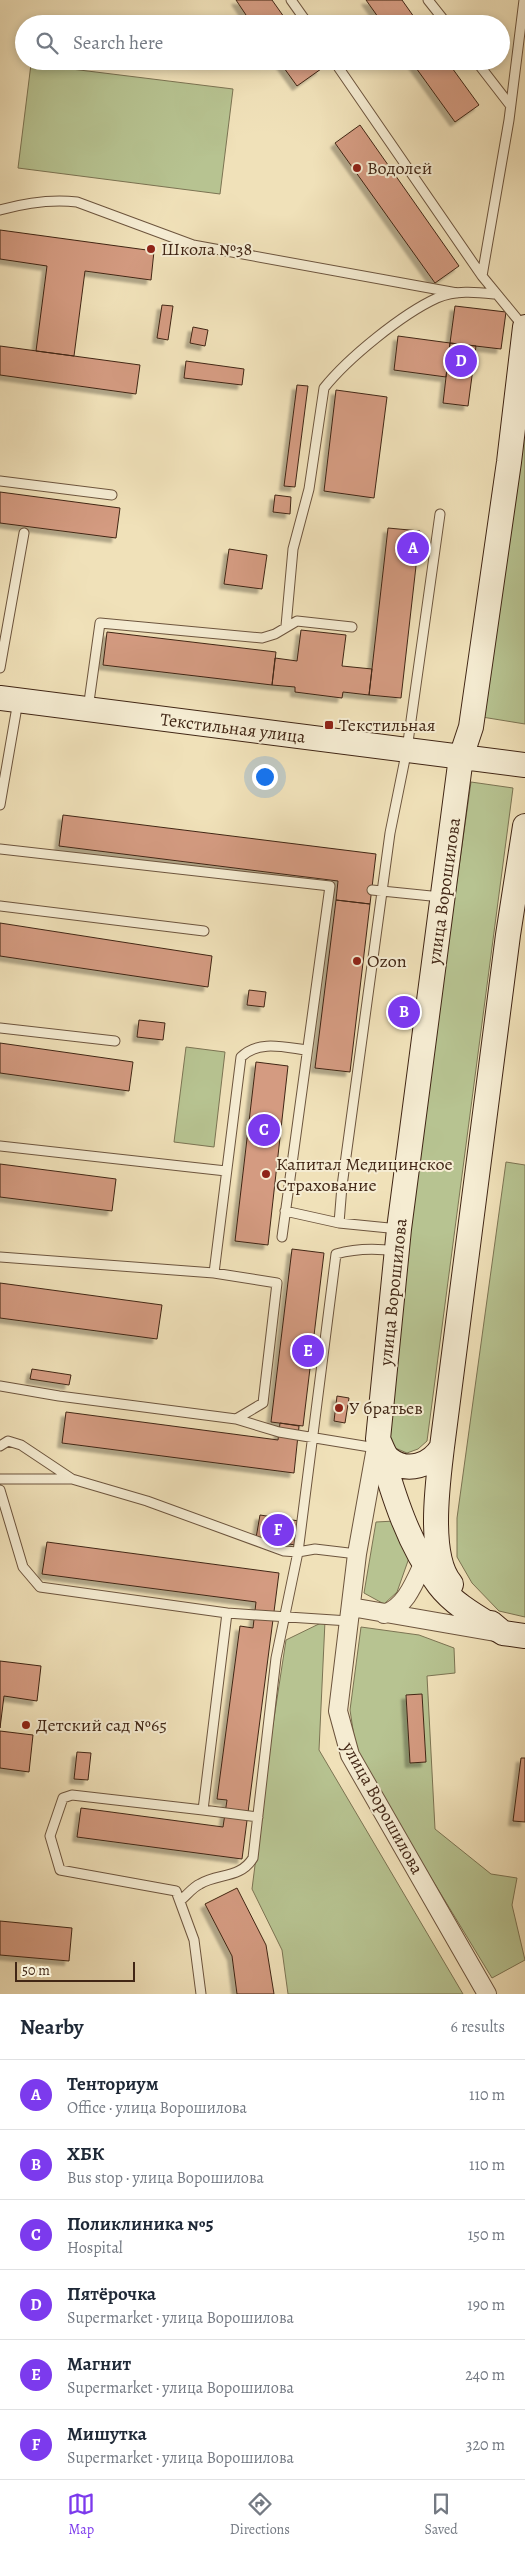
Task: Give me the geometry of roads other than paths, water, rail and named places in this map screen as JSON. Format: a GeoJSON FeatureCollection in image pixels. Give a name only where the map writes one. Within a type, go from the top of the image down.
{"type":"FeatureCollection","features":[{"type":"Feature","properties":{"kind":"main road","name":"улица Ворошилова"},"geometry":{"type":"LineString","coordinates":[[377,1444],[398,1240],[461,757],[471,727],[524,336]]}},
{"type":"Feature","properties":{"kind":"main road","name":"Текстильная улица"},"geometry":{"type":"LineString","coordinates":[[9,699],[525,765]]}},
{"type":"Feature","properties":{"kind":"main road"},"geometry":{"type":"LineString","coordinates":[[431,1557],[442,1447],[508,934],[525,826]]}},
{"type":"Feature","properties":{"kind":"main road"},"geometry":{"type":"LineString","coordinates":[[377,1444],[387,1458],[400,1466],[416,1467],[435,1458],[442,1447]]}},
{"type":"Feature","properties":{"kind":"main road"},"geometry":{"type":"LineString","coordinates":[[377,1444],[391,1486],[431,1557],[447,1580],[470,1606],[514,1635]]}},
{"type":"Feature","properties":{"kind":"street","name":"улица Ворошилова"},"geometry":{"type":"LineString","coordinates":[[377,1444],[357,1554],[338,1711],[342,1733],[350,1755],[487,1994]]}},
{"type":"Feature","properties":{"kind":"street"},"geometry":{"type":"LineString","coordinates":[[384,1614],[390,1612],[404,1601],[431,1557]]}},
{"type":"Feature","properties":{"kind":"street"},"geometry":{"type":"LineString","coordinates":[[350,1614],[384,1614],[514,1635]]}},
{"type":"Feature","properties":{"kind":"lane"},"geometry":{"type":"LineString","coordinates":[[291,0],[302,15]]}},
{"type":"Feature","properties":{"kind":"lane"},"geometry":{"type":"LineString","coordinates":[[428,0],[439,15]]}},
{"type":"Feature","properties":{"kind":"lane"},"geometry":{"type":"LineString","coordinates":[[482,276],[510,105],[524,0]]}},
{"type":"Feature","properties":{"kind":"lane"},"geometry":{"type":"LineString","coordinates":[[340,70],[524,336]]}},
{"type":"Feature","properties":{"kind":"lane"},"geometry":{"type":"LineString","coordinates":[[483,70],[510,105]]}},
{"type":"Feature","properties":{"kind":"lane"},"geometry":{"type":"LineString","coordinates":[[0,210],[42,202],[77,202],[193,245],[457,293],[494,294]]}},
{"type":"Feature","properties":{"kind":"lane"},"geometry":{"type":"LineString","coordinates":[[286,626],[294,549],[309,489],[324,388],[332,377],[380,336],[438,298],[457,293]]}},
{"type":"Feature","properties":{"kind":"lane"},"geometry":{"type":"LineString","coordinates":[[0,480],[112,495]]}},
{"type":"Feature","properties":{"kind":"lane"},"geometry":{"type":"LineString","coordinates":[[340,1223],[342,1186],[382,891],[399,781],[407,749],[440,514]]}},
{"type":"Feature","properties":{"kind":"lane"},"geometry":{"type":"LineString","coordinates":[[0,668],[24,533]]}},
{"type":"Feature","properties":{"kind":"lane"},"geometry":{"type":"LineString","coordinates":[[88,710],[100,623],[262,638],[275,634],[297,621],[352,627]]}},
{"type":"Feature","properties":{"kind":"lane"},"geometry":{"type":"LineString","coordinates":[[0,805],[9,699]]}},
{"type":"Feature","properties":{"kind":"lane"},"geometry":{"type":"LineString","coordinates":[[0,848],[333,886],[306,1050],[282,1237]]}},
{"type":"Feature","properties":{"kind":"lane"},"geometry":{"type":"LineString","coordinates":[[372,890],[443,897]]}},
{"type":"Feature","properties":{"kind":"lane"},"geometry":{"type":"LineString","coordinates":[[0,906],[204,931]]}},
{"type":"Feature","properties":{"kind":"lane"},"geometry":{"type":"LineString","coordinates":[[0,1028],[114,1041]]}},
{"type":"Feature","properties":{"kind":"lane"},"geometry":{"type":"LineString","coordinates":[[214,1273],[241,1057],[249,1050],[264,1046],[306,1050]]}},
{"type":"Feature","properties":{"kind":"lane"},"geometry":{"type":"LineString","coordinates":[[0,1146],[226,1171]]}},
{"type":"Feature","properties":{"kind":"lane"},"geometry":{"type":"LineString","coordinates":[[285,1211],[340,1223],[398,1240]]}},
{"type":"Feature","properties":{"kind":"lane"},"geometry":{"type":"LineString","coordinates":[[181,1904],[181,1900],[199,1884],[235,1874],[247,1867],[253,1858],[276,1658],[298,1552],[311,1436],[336,1254],[353,1249],[377,1248],[398,1240]]}},
{"type":"Feature","properties":{"kind":"lane"},"geometry":{"type":"LineString","coordinates":[[0,1257],[214,1273],[277,1283],[262,1403],[236,1419]]}},
{"type":"Feature","properties":{"kind":"lane"},"geometry":{"type":"LineString","coordinates":[[0,1386],[59,1396],[236,1419],[279,1432],[377,1444]]}},
{"type":"Feature","properties":{"kind":"lane"},"geometry":{"type":"LineString","coordinates":[[0,1446],[4,1438],[21,1445],[72,1479]]}},
{"type":"Feature","properties":{"kind":"lane"},"geometry":{"type":"LineString","coordinates":[[0,1479],[72,1479],[147,1501],[284,1551],[298,1552],[315,1549],[357,1554]]}},
{"type":"Feature","properties":{"kind":"lane"},"geometry":{"type":"LineString","coordinates":[[0,1490],[23,1567],[40,1587],[227,1613],[284,1617],[350,1614]]}},
{"type":"Feature","properties":{"kind":"lane"},"geometry":{"type":"LineString","coordinates":[[203,1810],[227,1613]]}},
{"type":"Feature","properties":{"kind":"lane"},"geometry":{"type":"LineString","coordinates":[[202,1994],[194,1940],[176,1891],[60,1870],[50,1836],[63,1798],[72,1795],[258,1817]]}},
{"type":"Feature","properties":{"kind":"place","name":"Водолей"},"geometry":{"type":"Point","coordinates":[357,168]}},
{"type":"Feature","properties":{"kind":"place","name":"Школа №38"},"geometry":{"type":"Point","coordinates":[151,249]}},
{"type":"Feature","properties":{"kind":"place","name":"Пятёрочка"},"geometry":{"type":"Point","coordinates":[461,361]}},
{"type":"Feature","properties":{"kind":"place","name":"Тенториум"},"geometry":{"type":"Point","coordinates":[413,548]}},
{"type":"Feature","properties":{"kind":"place","name":"Текстильная"},"geometry":{"type":"Point","coordinates":[329,725]}},
{"type":"Feature","properties":{"kind":"place","name":"Ozon"},"geometry":{"type":"Point","coordinates":[357,961]}},
{"type":"Feature","properties":{"kind":"place","name":"ХБК"},"geometry":{"type":"Point","coordinates":[404,1012]}},
{"type":"Feature","properties":{"kind":"place","name":"Поликлиника №5"},"geometry":{"type":"Point","coordinates":[264,1130]}},
{"type":"Feature","properties":{"kind":"place","name":"Капитал Медицинское Страхование"},"geometry":{"type":"Point","coordinates":[266,1174]}},
{"type":"Feature","properties":{"kind":"place","name":"Магнит"},"geometry":{"type":"Point","coordinates":[308,1351]}},
{"type":"Feature","properties":{"kind":"place","name":"У братьев"},"geometry":{"type":"Point","coordinates":[339,1408]}},
{"type":"Feature","properties":{"kind":"place","name":"Мишутка"},"geometry":{"type":"Point","coordinates":[278,1530]}},
{"type":"Feature","properties":{"kind":"place","name":"Детский сад №65"},"geometry":{"type":"Point","coordinates":[26,1725]}}]}
